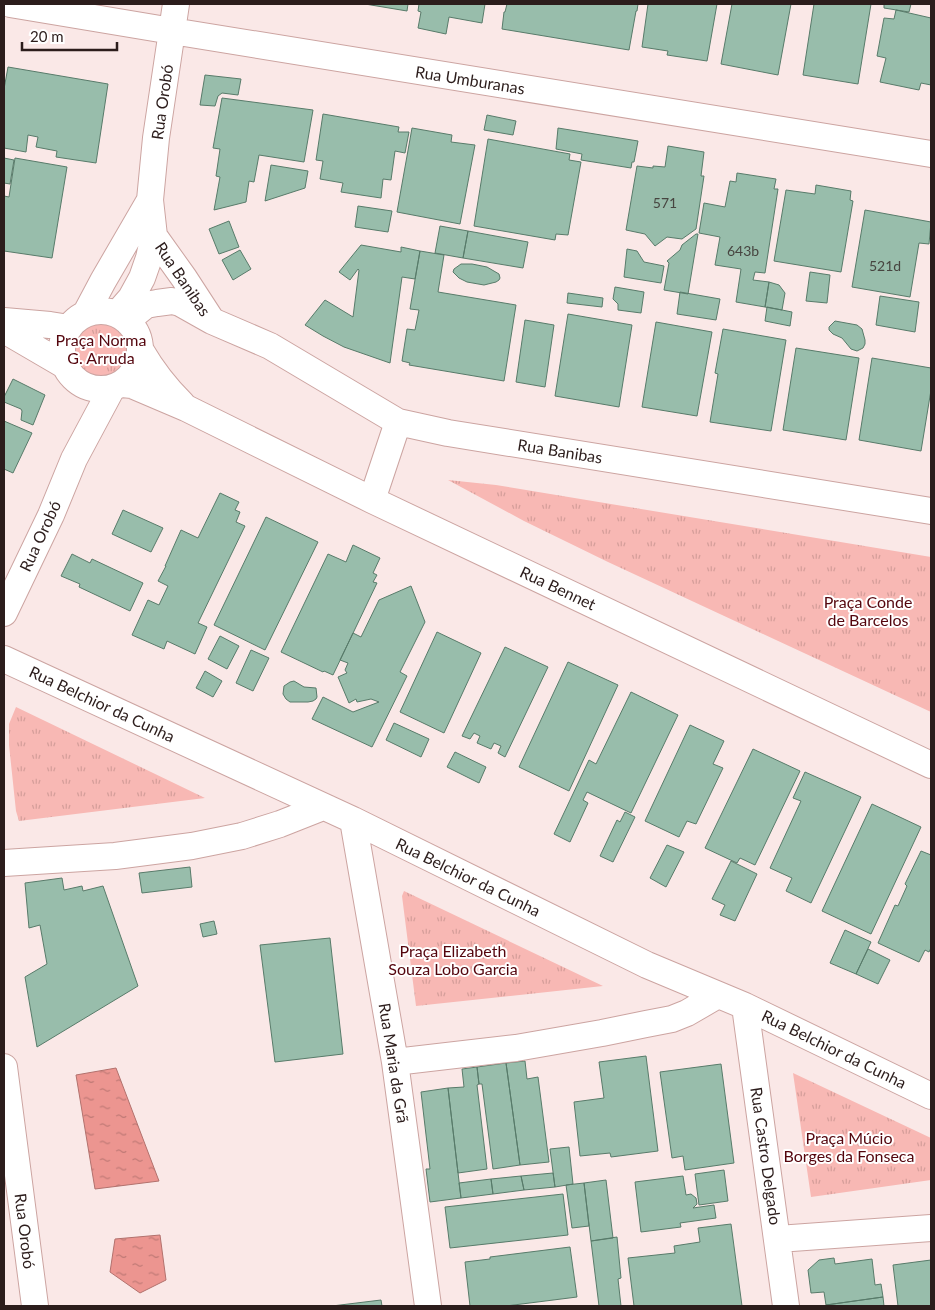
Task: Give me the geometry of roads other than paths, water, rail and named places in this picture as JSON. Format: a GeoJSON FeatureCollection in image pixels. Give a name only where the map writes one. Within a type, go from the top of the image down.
{"type":"FeatureCollection","features":[{"type":"Feature","properties":{"kind":"street","name":"Rua Umburanas"},"geometry":{"type":"LineString","coordinates":[[10,4],[931,154]]}},
{"type":"Feature","properties":{"kind":"street","name":"Rua Orobó"},"geometry":{"type":"LineString","coordinates":[[123,318],[142,278],[154,236],[150,200],[156,138],[176,4]]}},
{"type":"Feature","properties":{"kind":"street","name":"Rua Orobó"},"geometry":{"type":"LineString","coordinates":[[77,321],[103,281],[150,200]]}},
{"type":"Feature","properties":{"kind":"street","name":"Rua Banibas"},"geometry":{"type":"LineString","coordinates":[[154,236],[212,321]]}},
{"type":"Feature","properties":{"kind":"street","name":"Rua Banibas"},"geometry":{"type":"LineString","coordinates":[[123,318],[136,313],[146,305],[172,301],[180,303],[212,321],[270,346],[398,422],[448,433],[931,510]]}},
{"type":"Feature","properties":{"kind":"street"},"geometry":{"type":"LineString","coordinates":[[4,320],[50,325],[77,321],[96,311],[106,311],[123,318],[138,335],[141,351],[132,375],[117,386],[98,390],[84,386],[68,371],[4,330]]}},
{"type":"Feature","properties":{"kind":"street"},"geometry":{"type":"LineString","coordinates":[[68,371],[62,352],[63,340],[77,321]]}},
{"type":"Feature","properties":{"kind":"street","name":"Rua Bennet"},"geometry":{"type":"LineString","coordinates":[[141,351],[172,394],[186,408]]}},
{"type":"Feature","properties":{"kind":"street","name":"Rua Orobó"},"geometry":{"type":"LineString","coordinates":[[68,371],[80,399],[82,419],[74,459]]}},
{"type":"Feature","properties":{"kind":"street","name":"Rua Bennet"},"geometry":{"type":"LineString","coordinates":[[117,386],[132,385],[186,408],[372,500],[931,765]]}},
{"type":"Feature","properties":{"kind":"street","name":"Rua Orobó"},"geometry":{"type":"LineString","coordinates":[[4,613],[51,515],[74,459],[117,386]]}},
{"type":"Feature","properties":{"kind":"street"},"geometry":{"type":"LineString","coordinates":[[372,500],[398,422]]}},
{"type":"Feature","properties":{"kind":"street","name":"Rua Belchior da Cunha"},"geometry":{"type":"LineString","coordinates":[[4,658],[353,820],[647,965],[745,1006],[931,1096]]}},
{"type":"Feature","properties":{"kind":"street"},"geometry":{"type":"LineString","coordinates":[[4,863],[115,856],[192,846],[242,836],[280,824],[323,807]]}},
{"type":"Feature","properties":{"kind":"street","name":"Rua Maria da Grã"},"geometry":{"type":"LineString","coordinates":[[353,820],[395,1062],[428,1306]]}},
{"type":"Feature","properties":{"kind":"street"},"geometry":{"type":"LineString","coordinates":[[395,1062],[516,1048],[637,1026],[686,1013],[718,995]]}},
{"type":"Feature","properties":{"kind":"street","name":"Rua Castro Delgado"},"geometry":{"type":"LineString","coordinates":[[745,1006],[786,1306]]}},
{"type":"Feature","properties":{"kind":"street","name":"Rua Orobó"},"geometry":{"type":"LineString","coordinates":[[4,1067],[35,1306]]}},
{"type":"Feature","properties":{"kind":"street"},"geometry":{"type":"LineString","coordinates":[[778,1239],[931,1228]]}},
{"type":"Feature","properties":{"kind":"water"},"geometry":{"type":"Polygon","coordinates":[[[116,1068],[159,1181],[95,1189],[76,1075],[116,1068]]]}},
{"type":"Feature","properties":{"kind":"water"},"geometry":{"type":"Polygon","coordinates":[[[160,1235],[166,1280],[140,1293],[110,1272],[115,1239],[160,1235]]]}},
{"type":"Feature","properties":{"kind":"park label","name":"Praça Norma G. Arruda"},"geometry":{"type":"Point","coordinates":[101,349]}},
{"type":"Feature","properties":{"kind":"park label","name":"Praça Conde de Barcelos"},"geometry":{"type":"Point","coordinates":[868,611]}},
{"type":"Feature","properties":{"kind":"park label","name":"Praça Elizabeth Souza Lobo Garcia"},"geometry":{"type":"Point","coordinates":[453,960]}},
{"type":"Feature","properties":{"kind":"park label","name":"Praça Múcio Borges da Fonseca"},"geometry":{"type":"Point","coordinates":[849,1147]}}]}
